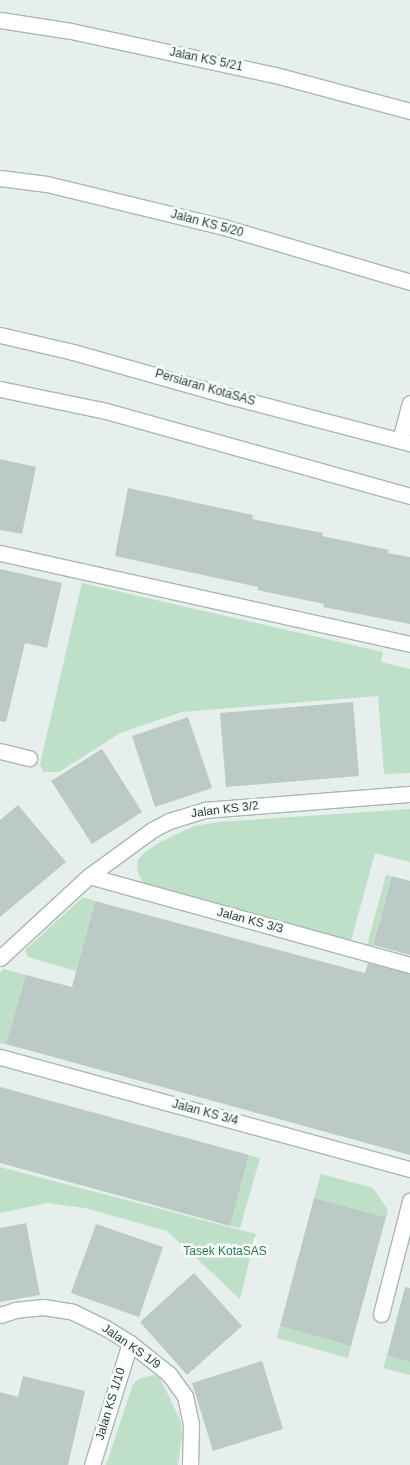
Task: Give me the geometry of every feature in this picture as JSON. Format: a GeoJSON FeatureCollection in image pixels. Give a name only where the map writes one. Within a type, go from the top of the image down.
{"type":"FeatureCollection","features":[{"type":"Feature","properties":{"kind":"street","name":"Jalan KS 5/21"},"geometry":{"type":"LineString","coordinates":[[0,20],[71,31],[257,71],[410,111]]}},
{"type":"Feature","properties":{"kind":"street","name":"Jalan KS 5/20"},"geometry":{"type":"LineString","coordinates":[[0,178],[47,184],[227,228],[410,282]]}},
{"type":"Feature","properties":{"kind":"street","name":"Persiaran KotaSAS"},"geometry":{"type":"LineString","coordinates":[[0,335],[73,352],[229,396],[405,441]]}},
{"type":"Feature","properties":{"kind":"street"},"geometry":{"type":"LineString","coordinates":[[0,389],[106,411],[410,496]]}},
{"type":"Feature","properties":{"kind":"street"},"geometry":{"type":"LineString","coordinates":[[405,441],[410,403]]}},
{"type":"Feature","properties":{"kind":"street"},"geometry":{"type":"LineString","coordinates":[[0,553],[410,644]]}},
{"type":"Feature","properties":{"kind":"street"},"geometry":{"type":"LineString","coordinates":[[0,751],[29,758]]}},
{"type":"Feature","properties":{"kind":"street","name":"Jalan KS 3/2"},"geometry":{"type":"LineString","coordinates":[[0,958],[90,876],[152,830],[187,814],[242,806],[410,794]]}},
{"type":"Feature","properties":{"kind":"street","name":"Jalan KS 3/3"},"geometry":{"type":"LineString","coordinates":[[90,876],[410,965]]}},
{"type":"Feature","properties":{"kind":"street","name":"Jalan KS 3/4"},"geometry":{"type":"LineString","coordinates":[[0,1058],[410,1169]]}},
{"type":"Feature","properties":{"kind":"street"},"geometry":{"type":"LineString","coordinates":[[380,1314],[410,1201]]}},
{"type":"Feature","properties":{"kind":"street","name":"Jalan KS 1/9"},"geometry":{"type":"LineString","coordinates":[[0,1315],[15,1310],[44,1307],[73,1312],[106,1328],[130,1343],[169,1374],[185,1396],[191,1424],[190,1465]]}},
{"type":"Feature","properties":{"kind":"street","name":"Jalan KS 1/10"},"geometry":{"type":"LineString","coordinates":[[92,1465],[130,1343]]}},
{"type":"Feature","properties":{"kind":"green space"},"geometry":{"type":"Polygon","coordinates":[[[82,583],[383,652],[381,662],[410,669],[410,773],[384,774],[378,696],[182,712],[120,733],[59,772],[43,772],[40,764],[82,583]]]}},
{"type":"Feature","properties":{"kind":"green space"},"geometry":{"type":"Polygon","coordinates":[[[410,809],[410,862],[375,853],[351,941],[149,886],[142,881],[137,871],[138,859],[145,852],[160,842],[194,826],[219,822],[410,809]]]}},
{"type":"Feature","properties":{"kind":"green space"},"geometry":{"type":"Polygon","coordinates":[[[386,875],[392,876],[372,947],[367,945],[386,875]]]}},
{"type":"Feature","properties":{"kind":"green space"},"geometry":{"type":"Polygon","coordinates":[[[83,897],[95,901],[76,971],[28,957],[25,950],[83,897]]]}},
{"type":"Feature","properties":{"kind":"green space"},"geometry":{"type":"Polygon","coordinates":[[[4,969],[26,975],[6,1044],[0,1043],[0,973],[4,969]]]}},
{"type":"Feature","properties":{"kind":"green space"},"geometry":{"type":"Polygon","coordinates":[[[249,1155],[260,1158],[240,1228],[230,1226],[249,1155]]]}},
{"type":"Feature","properties":{"kind":"green space","name":"Tasek KotaSAS"},"geometry":{"type":"Polygon","coordinates":[[[0,1167],[256,1234],[240,1299],[167,1231],[85,1208],[47,1203],[0,1213],[0,1167]]]}},
{"type":"Feature","properties":{"kind":"green space"},"geometry":{"type":"Polygon","coordinates":[[[321,1174],[373,1188],[388,1210],[386,1217],[314,1198],[321,1174]]]}},
{"type":"Feature","properties":{"kind":"green space"},"geometry":{"type":"Polygon","coordinates":[[[280,1326],[351,1346],[348,1358],[277,1338],[280,1326]]]}},
{"type":"Feature","properties":{"kind":"green space"},"geometry":{"type":"Polygon","coordinates":[[[387,1356],[410,1362],[410,1375],[383,1368],[387,1356]]]}},
{"type":"Feature","properties":{"kind":"green space"},"geometry":{"type":"Polygon","coordinates":[[[154,1375],[160,1378],[181,1422],[182,1434],[178,1465],[106,1465],[133,1384],[141,1378],[154,1375]]]}},
{"type":"Feature","properties":{"kind":"building"},"geometry":{"type":"Polygon","coordinates":[[[0,459],[36,467],[22,534],[0,530],[0,459]]]}},
{"type":"Feature","properties":{"kind":"building"},"geometry":{"type":"Polygon","coordinates":[[[128,488],[253,515],[252,519],[323,533],[322,536],[389,550],[388,553],[410,557],[410,624],[323,607],[324,604],[257,590],[258,587],[115,556],[128,488]]]}},
{"type":"Feature","properties":{"kind":"building"},"geometry":{"type":"Polygon","coordinates":[[[0,569],[62,583],[47,648],[25,643],[6,722],[0,721],[0,569]]]}},
{"type":"Feature","properties":{"kind":"building"},"geometry":{"type":"Polygon","coordinates":[[[353,702],[359,776],[226,787],[220,713],[353,702]]]}},
{"type":"Feature","properties":{"kind":"building"},"geometry":{"type":"Polygon","coordinates":[[[188,717],[212,788],[155,807],[132,736],[188,717]]]}},
{"type":"Feature","properties":{"kind":"building"},"geometry":{"type":"Polygon","coordinates":[[[102,749],[142,812],[92,844],[51,781],[102,749]]]}},
{"type":"Feature","properties":{"kind":"building"},"geometry":{"type":"Polygon","coordinates":[[[18,805],[66,862],[0,917],[0,820],[18,805]]]}},
{"type":"Feature","properties":{"kind":"building"},"geometry":{"type":"Polygon","coordinates":[[[392,876],[410,881],[410,955],[373,945],[392,876]]]}},
{"type":"Feature","properties":{"kind":"building"},"geometry":{"type":"Polygon","coordinates":[[[95,901],[365,973],[368,963],[410,974],[410,1155],[6,1044],[26,975],[72,987],[95,901]]]}},
{"type":"Feature","properties":{"kind":"building"},"geometry":{"type":"Polygon","coordinates":[[[0,1087],[249,1155],[230,1226],[0,1163],[0,1087]]]}},
{"type":"Feature","properties":{"kind":"building"},"geometry":{"type":"Polygon","coordinates":[[[314,1198],[386,1217],[351,1346],[280,1326],[314,1198]]]}},
{"type":"Feature","properties":{"kind":"building"},"geometry":{"type":"Polygon","coordinates":[[[26,1223],[40,1295],[0,1302],[0,1228],[26,1223]]]}},
{"type":"Feature","properties":{"kind":"building"},"geometry":{"type":"Polygon","coordinates":[[[96,1224],[163,1247],[139,1317],[71,1293],[96,1224]]]}},
{"type":"Feature","properties":{"kind":"building"},"geometry":{"type":"Polygon","coordinates":[[[194,1273],[242,1326],[187,1375],[140,1322],[194,1273]]]}},
{"type":"Feature","properties":{"kind":"building"},"geometry":{"type":"Polygon","coordinates":[[[405,1287],[410,1288],[410,1362],[387,1356],[405,1287]]]}},
{"type":"Feature","properties":{"kind":"building"},"geometry":{"type":"Polygon","coordinates":[[[262,1361],[283,1429],[213,1451],[192,1383],[262,1361]]]}},
{"type":"Feature","properties":{"kind":"building"},"geometry":{"type":"Polygon","coordinates":[[[23,1376],[85,1391],[68,1465],[0,1465],[0,1392],[18,1397],[23,1376]]]}}]}
